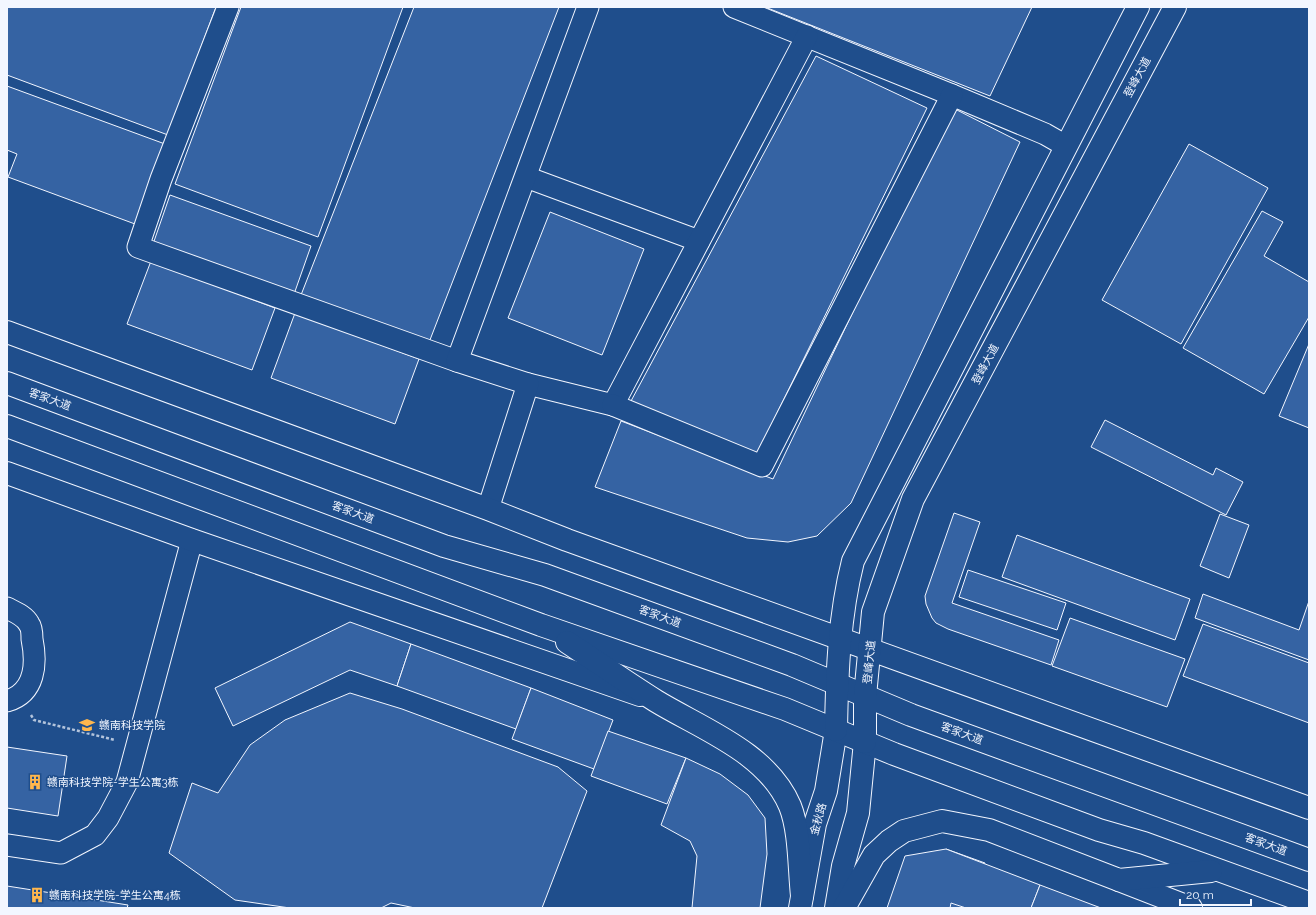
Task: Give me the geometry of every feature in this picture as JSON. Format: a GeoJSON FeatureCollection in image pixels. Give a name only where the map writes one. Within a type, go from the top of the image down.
{"type":"FeatureCollection","features":[{"type":"Feature","properties":{"kind":"main road"},"geometry":{"type":"LineString","coordinates":[[836,730],[836,684],[840,638],[848,582],[853,561],[1138,7]]}},
{"type":"Feature","properties":{"kind":"main road","name":"登峰大道"},"geometry":{"type":"LineString","coordinates":[[865,742],[866,696],[873,612],[913,499],[1175,7]]}},
{"type":"Feature","properties":{"kind":"main road"},"geometry":{"type":"LineString","coordinates":[[7,332],[812,630],[840,638],[1309,808]]}},
{"type":"Feature","properties":{"kind":"main road","name":"客家大道"},"geometry":{"type":"LineString","coordinates":[[7,383],[444,546],[545,575],[792,665],[910,715],[1309,860]]}},
{"type":"Feature","properties":{"kind":"main road"},"geometry":{"type":"LineString","coordinates":[[7,426],[541,625],[785,709],[865,742],[1099,830],[1144,843],[1309,903]]}},
{"type":"Feature","properties":{"kind":"main road"},"geometry":{"type":"LineString","coordinates":[[7,473],[192,540],[657,702]]}},
{"type":"Feature","properties":{"kind":"main road"},"geometry":{"type":"LineString","coordinates":[[541,625],[657,702],[727,740],[753,760],[777,784],[790,806],[796,830],[801,902]]}},
{"type":"Feature","properties":{"kind":"main road","name":"金秋路"},"geometry":{"type":"LineString","coordinates":[[801,902],[814,824],[826,791],[836,730]]}},
{"type":"Feature","properties":{"kind":"main road"},"geometry":{"type":"LineString","coordinates":[[836,908],[843,866],[858,813],[865,742]]}},
{"type":"Feature","properties":{"kind":"main road"},"geometry":{"type":"LineString","coordinates":[[844,908],[874,855],[888,841],[904,831],[942,821],[989,830],[1119,880],[1161,903],[1191,908]]}},
{"type":"Feature","properties":{"kind":"main road"},"geometry":{"type":"LineString","coordinates":[[1119,880],[1217,870]]}},
{"type":"Feature","properties":{"kind":"street"},"geometry":{"type":"LineString","coordinates":[[228,7],[161,179],[138,247],[457,361],[528,384],[613,405],[762,466],[952,95]]}},
{"type":"Feature","properties":{"kind":"street"},"geometry":{"type":"LineString","coordinates":[[457,361],[588,7]]}},
{"type":"Feature","properties":{"kind":"street"},"geometry":{"type":"LineString","coordinates":[[734,7],[952,95],[1045,134],[1066,146]]}},
{"type":"Feature","properties":{"kind":"street"},"geometry":{"type":"LineString","coordinates":[[613,405],[807,36]]}},
{"type":"Feature","properties":{"kind":"street"},"geometry":{"type":"LineString","coordinates":[[526,177],[699,241]]}},
{"type":"Feature","properties":{"kind":"street"},"geometry":{"type":"LineString","coordinates":[[488,509],[528,384]]}},
{"type":"Feature","properties":{"kind":"street"},"geometry":{"type":"LineString","coordinates":[[7,845],[61,853],[95,835],[108,818],[127,782],[192,540]]}},
{"type":"Feature","properties":{"kind":"street"},"geometry":{"type":"LineString","coordinates":[[7,608],[19,613],[30,624],[36,657],[31,680],[18,698],[7,701]]}},
{"type":"Feature","properties":{"kind":"path"},"geometry":{"type":"LineString","coordinates":[[34,720],[137,745]]}},
{"type":"Feature","properties":{"kind":"building"},"geometry":{"type":"Polygon","coordinates":[[[7,7],[216,7],[168,135],[7,75],[7,7]]]}},
{"type":"Feature","properties":{"kind":"building"},"geometry":{"type":"Polygon","coordinates":[[[241,7],[403,7],[318,237],[175,184],[241,7]]]}},
{"type":"Feature","properties":{"kind":"building"},"geometry":{"type":"Polygon","coordinates":[[[414,7],[559,7],[428,345],[301,295],[414,7]]]}},
{"type":"Feature","properties":{"kind":"building"},"geometry":{"type":"Polygon","coordinates":[[[765,7],[1032,7],[990,96],[765,7]]]}},
{"type":"Feature","properties":{"kind":"building"},"geometry":{"type":"Polygon","coordinates":[[[816,56],[927,108],[755,458],[631,401],[816,56]]]}},
{"type":"Feature","properties":{"kind":"building"},"geometry":{"type":"Polygon","coordinates":[[[7,86],[165,144],[135,224],[8,177],[17,154],[7,150],[7,86]]]}},
{"type":"Feature","properties":{"kind":"building"},"geometry":{"type":"Polygon","coordinates":[[[951,107],[1020,142],[851,503],[817,536],[788,542],[747,538],[595,487],[621,421],[773,479],[951,107]]]}},
{"type":"Feature","properties":{"kind":"building"},"geometry":{"type":"Polygon","coordinates":[[[1189,144],[1268,188],[1181,344],[1102,300],[1189,144]]]}},
{"type":"Feature","properties":{"kind":"building"},"geometry":{"type":"Polygon","coordinates":[[[170,195],[311,246],[293,297],[152,247],[170,195]]]}},
{"type":"Feature","properties":{"kind":"building"},"geometry":{"type":"Polygon","coordinates":[[[1262,211],[1283,222],[1264,256],[1309,282],[1309,317],[1264,394],[1183,348],[1262,211]]]}},
{"type":"Feature","properties":{"kind":"building"},"geometry":{"type":"Polygon","coordinates":[[[550,212],[644,249],[602,355],[508,318],[550,212]]]}},
{"type":"Feature","properties":{"kind":"building"},"geometry":{"type":"Polygon","coordinates":[[[151,261],[275,308],[252,370],[127,324],[151,261]]]}},
{"type":"Feature","properties":{"kind":"building"},"geometry":{"type":"Polygon","coordinates":[[[295,313],[419,359],[395,424],[271,378],[295,313]]]}},
{"type":"Feature","properties":{"kind":"building"},"geometry":{"type":"Polygon","coordinates":[[[1309,344],[1309,428],[1279,416],[1309,344]]]}},
{"type":"Feature","properties":{"kind":"building"},"geometry":{"type":"Polygon","coordinates":[[[1105,420],[1213,475],[1216,468],[1243,482],[1226,515],[1091,447],[1105,420]]]}},
{"type":"Feature","properties":{"kind":"building"},"geometry":{"type":"Polygon","coordinates":[[[954,513],[980,522],[952,603],[1059,640],[1051,665],[948,629],[936,623],[932,618],[926,604],[925,596],[954,513]]]}},
{"type":"Feature","properties":{"kind":"building"},"geometry":{"type":"Polygon","coordinates":[[[1220,514],[1249,525],[1229,578],[1200,566],[1220,514]]]}},
{"type":"Feature","properties":{"kind":"building"},"geometry":{"type":"Polygon","coordinates":[[[1017,535],[1190,599],[1175,640],[1002,577],[1017,535]]]}},
{"type":"Feature","properties":{"kind":"building"},"geometry":{"type":"Polygon","coordinates":[[[968,570],[1066,603],[1057,630],[959,597],[968,570]]]}},
{"type":"Feature","properties":{"kind":"building"},"geometry":{"type":"Polygon","coordinates":[[[1203,594],[1299,630],[1309,601],[1309,660],[1195,618],[1203,594]]]}},
{"type":"Feature","properties":{"kind":"building"},"geometry":{"type":"Polygon","coordinates":[[[1070,618],[1185,659],[1167,707],[1052,666],[1070,618]]]}},
{"type":"Feature","properties":{"kind":"building"},"geometry":{"type":"Polygon","coordinates":[[[350,622],[411,644],[397,686],[350,670],[233,726],[215,688],[350,622]]]}},
{"type":"Feature","properties":{"kind":"building"},"geometry":{"type":"Polygon","coordinates":[[[1203,624],[1309,663],[1309,723],[1183,676],[1203,624]]]}},
{"type":"Feature","properties":{"kind":"building"},"geometry":{"type":"Polygon","coordinates":[[[411,644],[531,688],[516,729],[397,686],[411,644]]]}},
{"type":"Feature","properties":{"kind":"building"},"geometry":{"type":"Polygon","coordinates":[[[531,688],[613,720],[594,769],[512,739],[531,688]]]}},
{"type":"Feature","properties":{"kind":"building"},"geometry":{"type":"Polygon","coordinates":[[[350,693],[402,709],[558,767],[587,791],[542,908],[415,908],[391,903],[381,908],[290,908],[235,900],[169,853],[192,783],[218,793],[250,745],[285,720],[350,693]]]}},
{"type":"Feature","properties":{"kind":"building"},"geometry":{"type":"Polygon","coordinates":[[[608,731],[686,758],[667,804],[591,776],[608,731]]]}},
{"type":"Feature","properties":{"kind":"building","name":"赣南科技学院-学生公寓3栋"},"geometry":{"type":"Polygon","coordinates":[[[7,747],[67,756],[58,816],[7,808],[7,747]]]}},
{"type":"Feature","properties":{"kind":"building"},"geometry":{"type":"Polygon","coordinates":[[[686,758],[720,774],[748,795],[765,818],[767,854],[760,908],[692,908],[697,856],[690,841],[661,825],[686,758]]]}},
{"type":"Feature","properties":{"kind":"building"},"geometry":{"type":"Polygon","coordinates":[[[946,849],[985,863],[968,908],[890,908],[899,883],[929,894],[946,849]]]}},
{"type":"Feature","properties":{"kind":"building"},"geometry":{"type":"Polygon","coordinates":[[[946,849],[1040,885],[1031,908],[966,908],[951,903],[950,908],[887,908],[905,856],[946,849]]]}},
{"type":"Feature","properties":{"kind":"building"},"geometry":{"type":"Polygon","coordinates":[[[1040,885],[1101,908],[1031,908],[1040,885]]]}},
{"type":"Feature","properties":{"kind":"building","name":"赣南科技学院-学生公寓4栋"},"geometry":{"type":"Polygon","coordinates":[[[7,886],[128,905],[127,908],[7,908],[7,886]]]}},
{"type":"Feature","properties":{"kind":"place","name":"赣南科技学院"},"geometry":{"type":"Point","coordinates":[87,725]}},
{"type":"Feature","properties":{"kind":"place","name":"赣南科技学院-学生公寓3栋"},"geometry":{"type":"Point","coordinates":[35,782]}},
{"type":"Feature","properties":{"kind":"place","name":"赣南科技学院-学生公寓4栋"},"geometry":{"type":"Point","coordinates":[37,895]}}]}
